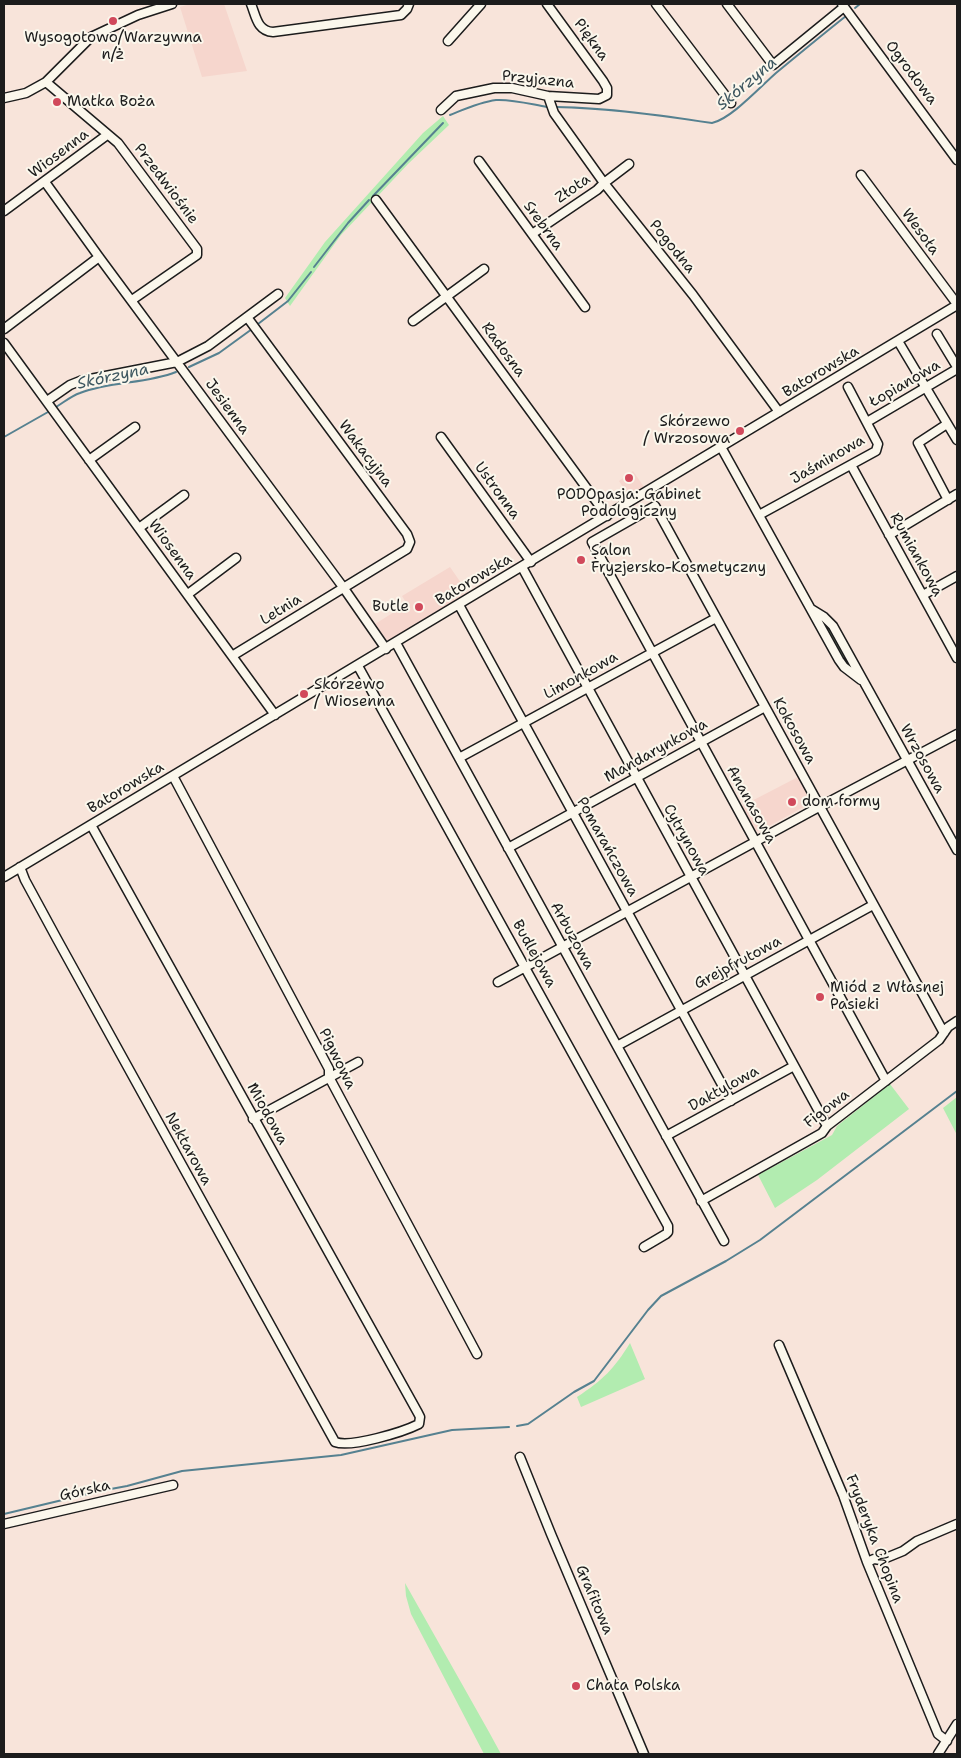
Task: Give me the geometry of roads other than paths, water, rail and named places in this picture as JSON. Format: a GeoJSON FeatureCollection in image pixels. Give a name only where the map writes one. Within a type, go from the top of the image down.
{"type":"FeatureCollection","features":[{"type":"Feature","properties":{"kind":"street"},"geometry":{"type":"LineString","coordinates":[[4,98],[26,92],[46,82],[92,37],[138,15],[172,4]]}},
{"type":"Feature","properties":{"kind":"street"},"geometry":{"type":"LineString","coordinates":[[251,4],[260,27],[273,32],[401,15],[409,4]]}},
{"type":"Feature","properties":{"kind":"street"},"geometry":{"type":"LineString","coordinates":[[448,42],[481,4]]}},
{"type":"Feature","properties":{"kind":"street","name":"Piękna"},"geometry":{"type":"LineString","coordinates":[[547,4],[603,81],[607,88],[606,95]]}},
{"type":"Feature","properties":{"kind":"street"},"geometry":{"type":"LineString","coordinates":[[656,4],[731,103]]}},
{"type":"Feature","properties":{"kind":"street"},"geometry":{"type":"LineString","coordinates":[[728,4],[773,66],[843,5]]}},
{"type":"Feature","properties":{"kind":"street","name":"Ogrodowa"},"geometry":{"type":"LineString","coordinates":[[843,5],[957,160]]}},
{"type":"Feature","properties":{"kind":"street","name":"Przedwiośnie"},"geometry":{"type":"LineString","coordinates":[[46,82],[118,144],[197,249],[197,254],[132,300]]}},
{"type":"Feature","properties":{"kind":"street","name":"Przyjazna"},"geometry":{"type":"LineString","coordinates":[[441,110],[456,96],[494,88],[512,88],[548,96],[599,99],[606,95]]}},
{"type":"Feature","properties":{"kind":"street","name":"Pogodna"},"geometry":{"type":"LineString","coordinates":[[548,96],[554,113],[604,183],[693,295],[779,412]]}},
{"type":"Feature","properties":{"kind":"street","name":"Wiosenna"},"geometry":{"type":"LineString","coordinates":[[4,211],[107,135]]}},
{"type":"Feature","properties":{"kind":"street","name":"Srebrna"},"geometry":{"type":"LineString","coordinates":[[479,161],[585,307]]}},
{"type":"Feature","properties":{"kind":"street","name":"Złota"},"geometry":{"type":"LineString","coordinates":[[532,234],[561,214],[568,212],[629,164]]}},
{"type":"Feature","properties":{"kind":"street","name":"Wesoła"},"geometry":{"type":"LineString","coordinates":[[861,176],[957,305]]}},
{"type":"Feature","properties":{"kind":"street","name":"Jesienna"},"geometry":{"type":"LineString","coordinates":[[45,182],[343,587],[386,649]]}},
{"type":"Feature","properties":{"kind":"street","name":"Radosna"},"geometry":{"type":"LineString","coordinates":[[376,200],[607,516]]}},
{"type":"Feature","properties":{"kind":"street"},"geometry":{"type":"LineString","coordinates":[[4,329],[99,257]]}},
{"type":"Feature","properties":{"kind":"street"},"geometry":{"type":"LineString","coordinates":[[412,322],[484,268]]}},
{"type":"Feature","properties":{"kind":"street"},"geometry":{"type":"LineString","coordinates":[[46,401],[70,385],[80,381],[177,362],[208,346],[278,294]]}},
{"type":"Feature","properties":{"kind":"street","name":"Batorowska"},"geometry":{"type":"LineString","coordinates":[[4,877],[957,305]]}},
{"type":"Feature","properties":{"kind":"street","name":"Wakacyjna"},"geometry":{"type":"LineString","coordinates":[[247,317],[407,534],[410,542],[407,549],[343,587]]}},
{"type":"Feature","properties":{"kind":"street"},"geometry":{"type":"LineString","coordinates":[[937,334],[957,368]]}},
{"type":"Feature","properties":{"kind":"street"},"geometry":{"type":"LineString","coordinates":[[898,342],[957,440]]}},
{"type":"Feature","properties":{"kind":"street","name":"Wiosenna"},"geometry":{"type":"LineString","coordinates":[[4,343],[275,715]]}},
{"type":"Feature","properties":{"kind":"street","name":"Łopianowa"},"geometry":{"type":"LineString","coordinates":[[867,422],[957,368]]}},
{"type":"Feature","properties":{"kind":"street","name":"Jaśminowa"},"geometry":{"type":"LineString","coordinates":[[759,515],[876,452],[878,444],[848,387]]}},
{"type":"Feature","properties":{"kind":"street"},"geometry":{"type":"LineString","coordinates":[[947,424],[918,443],[948,500]]}},
{"type":"Feature","properties":{"kind":"street"},"geometry":{"type":"LineString","coordinates":[[89,460],[135,427]]}},
{"type":"Feature","properties":{"kind":"street","name":"Ustronna"},"geometry":{"type":"LineString","coordinates":[[441,437],[531,562]]}},
{"type":"Feature","properties":{"kind":"street","name":"Wrzosowa"},"geometry":{"type":"LineString","coordinates":[[721,447],[811,609],[824,617],[833,626],[957,850]]}},
{"type":"Feature","properties":{"kind":"street","name":"Rumiankowa"},"geometry":{"type":"LineString","coordinates":[[851,464],[957,655]]}},
{"type":"Feature","properties":{"kind":"street"},"geometry":{"type":"LineString","coordinates":[[889,535],[957,494]]}},
{"type":"Feature","properties":{"kind":"street"},"geometry":{"type":"LineString","coordinates":[[139,528],[184,495]]}},
{"type":"Feature","properties":{"kind":"street","name":"Kokosowa"},"geometry":{"type":"LineString","coordinates":[[592,542],[656,506],[944,1033]]}},
{"type":"Feature","properties":{"kind":"street","name":"Ananasowa"},"geometry":{"type":"LineString","coordinates":[[592,542],[886,1081]]}},
{"type":"Feature","properties":{"kind":"street"},"geometry":{"type":"LineString","coordinates":[[188,594],[236,558]]}},
{"type":"Feature","properties":{"kind":"street","name":"Cytrynowa"},"geometry":{"type":"LineString","coordinates":[[522,567],[827,1126]]}},
{"type":"Feature","properties":{"kind":"street"},"geometry":{"type":"LineString","coordinates":[[923,595],[957,576]]}},
{"type":"Feature","properties":{"kind":"street","name":"Letnia"},"geometry":{"type":"LineString","coordinates":[[232,656],[343,587]]}},
{"type":"Feature","properties":{"kind":"street","name":"Pomarańczowa"},"geometry":{"type":"LineString","coordinates":[[459,605],[731,1102]]}},
{"type":"Feature","properties":{"kind":"street","name":"Limonkowa"},"geometry":{"type":"LineString","coordinates":[[459,758],[716,618]]}},
{"type":"Feature","properties":{"kind":"street","name":"Arbuzowa"},"geometry":{"type":"LineString","coordinates":[[396,643],[724,1242]]}},
{"type":"Feature","properties":{"kind":"street","name":"Budlejowa"},"geometry":{"type":"LineString","coordinates":[[358,666],[526,966],[668,1226],[666,1234],[644,1247]]}},
{"type":"Feature","properties":{"kind":"street","name":"Mandarynkowa"},"geometry":{"type":"LineString","coordinates":[[508,848],[765,707]]}},
{"type":"Feature","properties":{"kind":"street"},"geometry":{"type":"LineString","coordinates":[[498,982],[957,734]]}},
{"type":"Feature","properties":{"kind":"street","name":"Pigwowa"},"geometry":{"type":"LineString","coordinates":[[173,776],[329,1070],[330,1078],[477,1354]]}},
{"type":"Feature","properties":{"kind":"street","name":"Miodowa"},"geometry":{"type":"LineString","coordinates":[[91,825],[420,1417]]}},
{"type":"Feature","properties":{"kind":"street","name":"Nektarowa"},"geometry":{"type":"LineString","coordinates":[[20,867],[57,939],[335,1442],[347,1444],[388,1435],[418,1424],[420,1417]]}},
{"type":"Feature","properties":{"kind":"street","name":"Grejpfrutowa"},"geometry":{"type":"LineString","coordinates":[[617,1046],[873,905]]}},
{"type":"Feature","properties":{"kind":"street","name":"Figowa"},"geometry":{"type":"LineString","coordinates":[[701,1201],[822,1133],[827,1126],[939,1040],[948,1027],[957,1021]]}},
{"type":"Feature","properties":{"kind":"street"},"geometry":{"type":"LineString","coordinates":[[254,1119],[358,1062]]}},
{"type":"Feature","properties":{"kind":"street","name":"Daktylowa"},"geometry":{"type":"LineString","coordinates":[[666,1136],[794,1066]]}},
{"type":"Feature","properties":{"kind":"street","name":"Fryderyka Chopina"},"geometry":{"type":"LineString","coordinates":[[779,1345],[843,1495],[867,1562],[938,1734],[947,1740]]}},
{"type":"Feature","properties":{"kind":"street","name":"Grafitowa"},"geometry":{"type":"LineString","coordinates":[[520,1456],[550,1534],[644,1754]]}},
{"type":"Feature","properties":{"kind":"street","name":"Górska"},"geometry":{"type":"LineString","coordinates":[[4,1524],[173,1485]]}},
{"type":"Feature","properties":{"kind":"street"},"geometry":{"type":"LineString","coordinates":[[867,1562],[874,1559],[881,1560],[903,1551],[917,1541],[957,1524]]}},
{"type":"Feature","properties":{"kind":"street"},"geometry":{"type":"LineString","coordinates":[[938,1754],[957,1724]]}},
{"type":"Feature","properties":{"kind":"waterway","name":"Skórzyna"},"geometry":{"type":"LineString","coordinates":[[855,8],[860,4]]}},
{"type":"Feature","properties":{"kind":"waterway","name":"Skórzyna"},"geometry":{"type":"LineString","coordinates":[[556,107],[634,112],[712,123],[736,109],[776,73],[846,16]]}},
{"type":"Feature","properties":{"kind":"waterway","name":"Skórzyna"},"geometry":{"type":"LineString","coordinates":[[450,115],[478,104],[496,100],[515,101],[547,107]]}},
{"type":"Feature","properties":{"kind":"waterway","name":"Skórzyna"},"geometry":{"type":"LineString","coordinates":[[373,196],[443,123]]}},
{"type":"Feature","properties":{"kind":"waterway","name":"Skórzyna"},"geometry":{"type":"LineString","coordinates":[[314,267],[348,223],[369,200]]}},
{"type":"Feature","properties":{"kind":"waterway","name":"Skórzyna"},"geometry":{"type":"LineString","coordinates":[[258,324],[288,301],[311,272]]}},
{"type":"Feature","properties":{"kind":"waterway","name":"Skórzyna"},"geometry":{"type":"LineString","coordinates":[[189,367],[219,353],[252,329]]}},
{"type":"Feature","properties":{"kind":"waterway","name":"Skórzyna"},"geometry":{"type":"LineString","coordinates":[[56,407],[73,396],[92,389],[153,379],[176,372]]}},
{"type":"Feature","properties":{"kind":"waterway","name":"Skórzyna"},"geometry":{"type":"LineString","coordinates":[[4,437],[48,412]]}},
{"type":"Feature","properties":{"kind":"waterway"},"geometry":{"type":"LineString","coordinates":[[517,1426],[528,1424],[574,1392],[594,1381],[648,1310],[661,1296],[726,1261],[760,1240],[957,1091]]}},
{"type":"Feature","properties":{"kind":"waterway"},"geometry":{"type":"LineString","coordinates":[[4,1514],[127,1486],[182,1471],[341,1455],[452,1430],[509,1427]]}},
{"type":"Feature","properties":{"kind":"place","name":"Wysogotowo/Warzywna n/ż"},"geometry":{"type":"Point","coordinates":[113,21]}},
{"type":"Feature","properties":{"kind":"place","name":"Matka Boża"},"geometry":{"type":"Point","coordinates":[57,102]}},
{"type":"Feature","properties":{"kind":"place","name":"Skórzewo / Wrzosowa"},"geometry":{"type":"Point","coordinates":[740,431]}},
{"type":"Feature","properties":{"kind":"place","name":"PODOpasja: Gabinet Podologiczny"},"geometry":{"type":"Point","coordinates":[629,478]}},
{"type":"Feature","properties":{"kind":"place","name":"Salon Fryzjersko-Kosmetyczny"},"geometry":{"type":"Point","coordinates":[581,560]}},
{"type":"Feature","properties":{"kind":"place","name":"Butle"},"geometry":{"type":"Point","coordinates":[419,607]}},
{"type":"Feature","properties":{"kind":"place","name":"Skórzewo / Wiosenna"},"geometry":{"type":"Point","coordinates":[304,694]}},
{"type":"Feature","properties":{"kind":"place","name":"dom formy"},"geometry":{"type":"Point","coordinates":[792,802]}},
{"type":"Feature","properties":{"kind":"place","name":"Miód z Własnej Pasieki"},"geometry":{"type":"Point","coordinates":[820,997]}},
{"type":"Feature","properties":{"kind":"place","name":"Chata Polska"},"geometry":{"type":"Point","coordinates":[576,1686]}}]}
